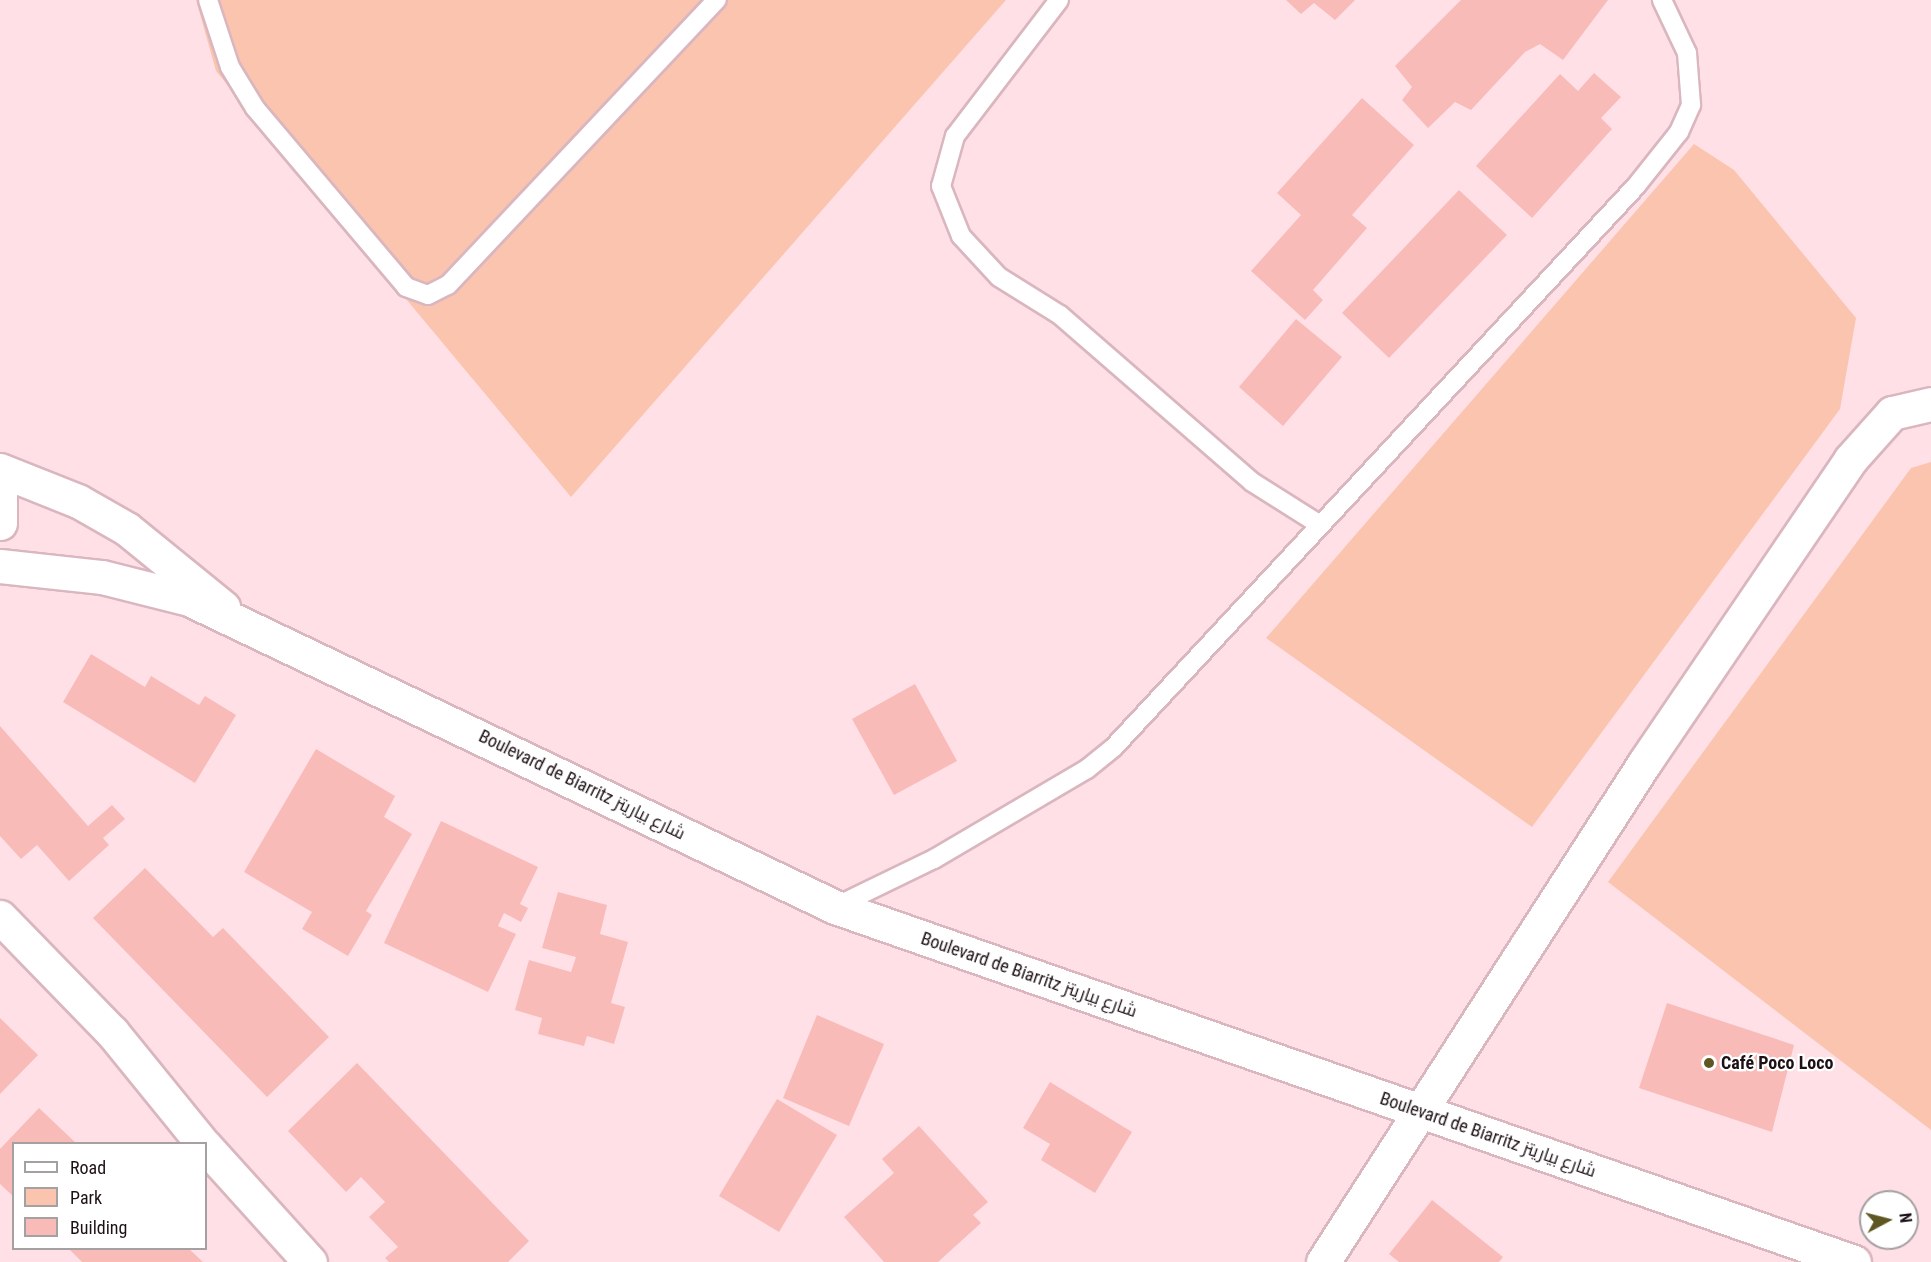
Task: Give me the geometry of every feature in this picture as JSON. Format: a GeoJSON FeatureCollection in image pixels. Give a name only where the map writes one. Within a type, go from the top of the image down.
{"type":"FeatureCollection","features":[{"type":"Feature","properties":{"kind":"street"},"geometry":{"type":"LineString","coordinates":[[1323,1262],[1423,1112],[1639,772],[1850,460],[1892,413],[1931,404]]}},
{"type":"Feature","properties":{"kind":"street","name":"Boulevard de Biarritz شارع بياريتز"},"geometry":{"type":"LineString","coordinates":[[0,470],[78,501],[127,529],[233,616]]}},
{"type":"Feature","properties":{"kind":"street"},"geometry":{"type":"LineString","coordinates":[[0,490],[0,523]]}},
{"type":"Feature","properties":{"kind":"street","name":"Boulevard de Biarritz شارع بياريتز"},"geometry":{"type":"LineString","coordinates":[[0,566],[144,586],[233,616],[835,907],[1854,1262]]}},
{"type":"Feature","properties":{"kind":"street"},"geometry":{"type":"LineString","coordinates":[[0,917],[112,1032],[202,1142]]}},
{"type":"Feature","properties":{"kind":"street"},"geometry":{"type":"LineString","coordinates":[[207,1148],[310,1262]]}},
{"type":"Feature","properties":{"kind":"lane"},"geometry":{"type":"LineString","coordinates":[[208,0],[230,68],[255,108],[406,287],[428,295],[448,285],[717,0]]}},
{"type":"Feature","properties":{"kind":"lane"},"geometry":{"type":"LineString","coordinates":[[1059,0],[955,136],[941,186],[961,236],[999,277],[1060,315],[1252,482],[1317,522]]}},
{"type":"Feature","properties":{"kind":"lane"},"geometry":{"type":"LineString","coordinates":[[835,907],[934,859],[1087,769],[1114,747],[1317,522],[1636,186],[1678,132],[1691,105],[1693,83],[1687,53],[1662,0]]}},
{"type":"Feature","properties":{"kind":"green space"},"geometry":{"type":"Polygon","coordinates":[[[196,0],[1006,0],[571,497],[216,71],[196,0]]]}},
{"type":"Feature","properties":{"kind":"green space"},"geometry":{"type":"Polygon","coordinates":[[[1694,144],[1734,170],[1856,318],[1840,409],[1532,827],[1266,638],[1694,144]]]}},
{"type":"Feature","properties":{"kind":"green space"},"geometry":{"type":"Polygon","coordinates":[[[1931,462],[1931,1130],[1608,882],[1911,468],[1931,462]]]}},
{"type":"Feature","properties":{"kind":"building"},"geometry":{"type":"Polygon","coordinates":[[[1286,0],[1355,0],[1335,20],[1314,3],[1301,14],[1286,0]]]}},
{"type":"Feature","properties":{"kind":"building"},"geometry":{"type":"Polygon","coordinates":[[[1461,0],[1608,0],[1563,60],[1540,44],[1525,52],[1471,110],[1455,102],[1428,128],[1402,100],[1412,87],[1395,66],[1461,0]]]}},
{"type":"Feature","properties":{"kind":"building"},"geometry":{"type":"Polygon","coordinates":[[[1594,73],[1621,97],[1601,118],[1612,129],[1532,218],[1476,166],[1560,74],[1578,91],[1594,73]]]}},
{"type":"Feature","properties":{"kind":"building"},"geometry":{"type":"Polygon","coordinates":[[[1362,98],[1414,145],[1352,215],[1367,228],[1313,290],[1323,300],[1305,320],[1251,271],[1301,215],[1277,193],[1362,98]]]}},
{"type":"Feature","properties":{"kind":"building"},"geometry":{"type":"Polygon","coordinates":[[[1459,190],[1507,235],[1389,358],[1342,313],[1459,190]]]}},
{"type":"Feature","properties":{"kind":"building"},"geometry":{"type":"Polygon","coordinates":[[[1296,319],[1342,357],[1283,426],[1239,387],[1296,319]]]}},
{"type":"Feature","properties":{"kind":"building"},"geometry":{"type":"Polygon","coordinates":[[[91,654],[145,687],[151,676],[199,705],[205,696],[236,715],[195,783],[63,702],[91,654]]]}},
{"type":"Feature","properties":{"kind":"building"},"geometry":{"type":"Polygon","coordinates":[[[915,684],[957,761],[894,795],[852,719],[915,684]]]}},
{"type":"Feature","properties":{"kind":"building"},"geometry":{"type":"Polygon","coordinates":[[[0,726],[88,826],[112,805],[125,819],[103,838],[109,845],[69,881],[37,845],[21,859],[0,836],[0,726]]]}},
{"type":"Feature","properties":{"kind":"building"},"geometry":{"type":"Polygon","coordinates":[[[316,749],[395,796],[384,817],[412,834],[366,911],[372,915],[348,956],[302,929],[312,912],[244,872],[316,749]]]}},
{"type":"Feature","properties":{"kind":"building"},"geometry":{"type":"Polygon","coordinates":[[[441,821],[538,867],[520,904],[528,908],[521,922],[504,913],[498,926],[516,934],[488,992],[384,943],[441,821]]]}},
{"type":"Feature","properties":{"kind":"building"},"geometry":{"type":"Polygon","coordinates":[[[145,868],[213,937],[223,928],[329,1037],[267,1097],[93,918],[145,868]]]}},
{"type":"Feature","properties":{"kind":"building"},"geometry":{"type":"Polygon","coordinates":[[[558,892],[607,905],[600,934],[628,942],[611,1003],[625,1007],[614,1044],[587,1036],[584,1046],[538,1034],[542,1018],[515,1010],[529,960],[571,972],[576,957],[542,948],[558,892]]]}},
{"type":"Feature","properties":{"kind":"building"},"geometry":{"type":"Polygon","coordinates":[[[1667,1003],[1794,1045],[1772,1132],[1639,1088],[1667,1003]]]}},
{"type":"Feature","properties":{"kind":"building"},"geometry":{"type":"Polygon","coordinates":[[[817,1015],[884,1044],[849,1126],[783,1098],[817,1015]]]}},
{"type":"Feature","properties":{"kind":"building"},"geometry":{"type":"Polygon","coordinates":[[[0,1018],[38,1055],[0,1094],[0,1018]]]}},
{"type":"Feature","properties":{"kind":"building"},"geometry":{"type":"Polygon","coordinates":[[[357,1063],[529,1241],[508,1262],[389,1262],[385,1258],[398,1247],[369,1217],[385,1202],[361,1177],[346,1192],[288,1131],[357,1063]]]}},
{"type":"Feature","properties":{"kind":"building"},"geometry":{"type":"Polygon","coordinates":[[[1050,1082],[1132,1132],[1095,1193],[1041,1160],[1050,1144],[1023,1128],[1050,1082]]]}},
{"type":"Feature","properties":{"kind":"building"},"geometry":{"type":"Polygon","coordinates":[[[777,1099],[837,1135],[779,1232],[719,1196],[777,1099]]]}},
{"type":"Feature","properties":{"kind":"building"},"geometry":{"type":"Polygon","coordinates":[[[39,1108],[75,1142],[12,1142],[12,1195],[0,1184],[0,1149],[39,1108]]]}},
{"type":"Feature","properties":{"kind":"building"},"geometry":{"type":"Polygon","coordinates":[[[919,1126],[988,1202],[973,1215],[981,1223],[938,1262],[884,1262],[844,1217],[894,1173],[882,1159],[919,1126]]]}},
{"type":"Feature","properties":{"kind":"building"},"geometry":{"type":"Polygon","coordinates":[[[1432,1200],[1503,1257],[1499,1262],[1399,1262],[1389,1254],[1432,1200]]]}},
{"type":"Feature","properties":{"kind":"building"},"geometry":{"type":"Polygon","coordinates":[[[70,1250],[190,1250],[203,1262],[82,1262],[70,1250]]]}},
{"type":"Feature","properties":{"kind":"place","name":"Café Poco Loco"},"geometry":{"type":"Point","coordinates":[1709,1063]}}]}
